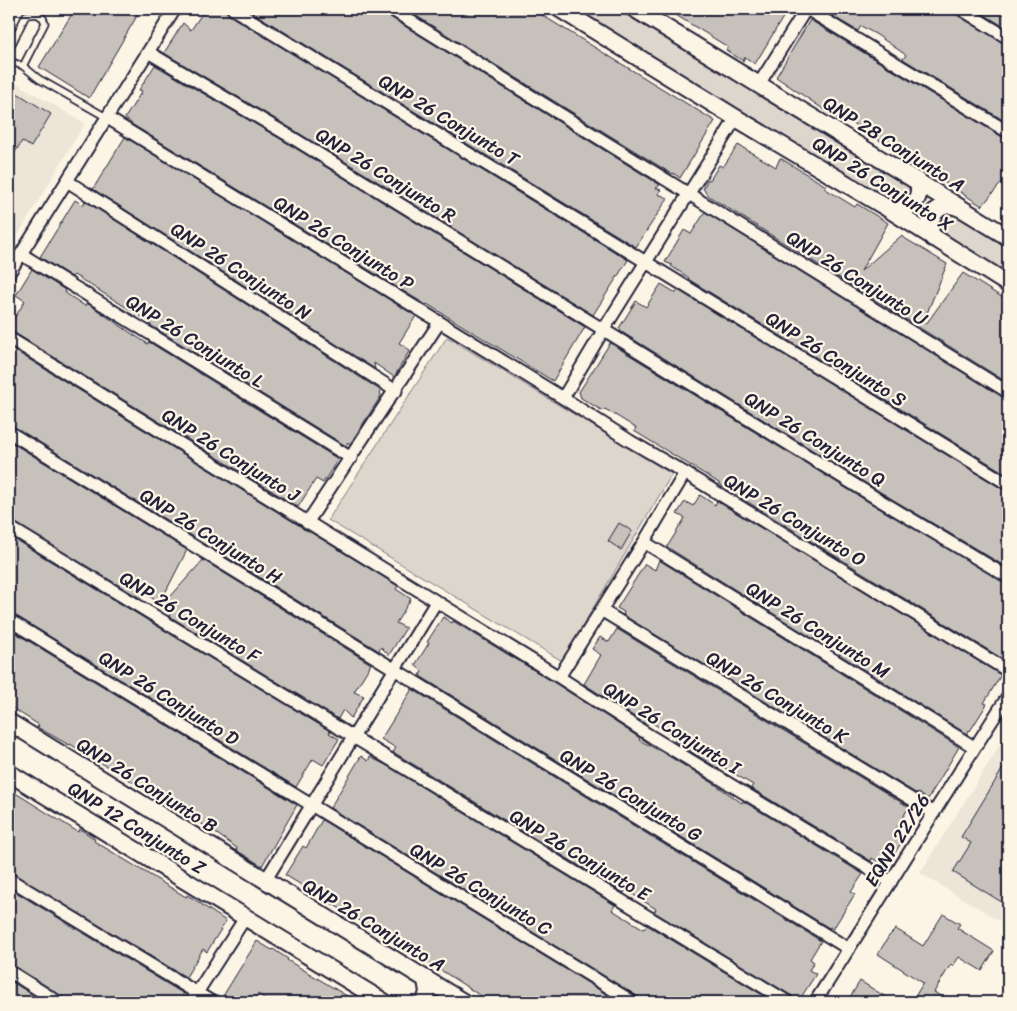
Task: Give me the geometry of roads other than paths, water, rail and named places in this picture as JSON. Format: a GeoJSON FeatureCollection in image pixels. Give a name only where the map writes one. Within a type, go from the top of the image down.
{"type":"FeatureCollection","features":[{"type":"Feature","properties":{"kind":"street"},"geometry":{"type":"LineString","coordinates":[[9,273],[175,9]]}},
{"type":"Feature","properties":{"kind":"street","name":"QNP 26 Conjunto T"},"geometry":{"type":"LineString","coordinates":[[233,9],[646,263]]}},
{"type":"Feature","properties":{"kind":"street","name":"QNP 26 Conjunto U"},"geometry":{"type":"LineString","coordinates":[[392,9],[1008,392]]}},
{"type":"Feature","properties":{"kind":"street","name":"QNP 26 Conjunto X"},"geometry":{"type":"LineString","coordinates":[[560,9],[1008,284]]}},
{"type":"Feature","properties":{"kind":"street","name":"QNP 28 Conjunto A"},"geometry":{"type":"LineString","coordinates":[[636,9],[1008,237]]}},
{"type":"Feature","properties":{"kind":"street"},"geometry":{"type":"LineString","coordinates":[[759,84],[807,9],[1008,132]]}},
{"type":"Feature","properties":{"kind":"street"},"geometry":{"type":"LineString","coordinates":[[961,9],[1008,38]]}},
{"type":"Feature","properties":{"kind":"street","name":"QNP 26 Conjunto R"},"geometry":{"type":"LineString","coordinates":[[148,52],[288,135],[604,329]]}},
{"type":"Feature","properties":{"kind":"street","name":"QNP 26 Conjunto P"},"geometry":{"type":"LineString","coordinates":[[106,117],[563,398]]}},
{"type":"Feature","properties":{"kind":"street"},"geometry":{"type":"LineString","coordinates":[[563,398],[736,118]]}},
{"type":"Feature","properties":{"kind":"street","name":"QNP 26 Conjunto N"},"geometry":{"type":"LineString","coordinates":[[67,181],[396,391]]}},
{"type":"Feature","properties":{"kind":"street"},"geometry":{"type":"LineString","coordinates":[[887,208],[902,211],[912,206],[918,197],[918,181]]}},
{"type":"Feature","properties":{"kind":"street"},"geometry":{"type":"LineString","coordinates":[[933,238],[929,226],[933,214],[938,209],[950,206],[962,209]]}},
{"type":"Feature","properties":{"kind":"street","name":"QNP 26 Conjunto L"},"geometry":{"type":"LineString","coordinates":[[21,254],[351,458]]}},
{"type":"Feature","properties":{"kind":"street","name":"QNP 26 Conjunto S"},"geometry":{"type":"LineString","coordinates":[[646,263],[1008,484]]}},
{"type":"Feature","properties":{"kind":"street"},"geometry":{"type":"LineString","coordinates":[[307,523],[396,391],[439,323]]}},
{"type":"Feature","properties":{"kind":"street","name":"QNP 26 Conjunto Q"},"geometry":{"type":"LineString","coordinates":[[604,329],[876,498],[1008,577]]}},
{"type":"Feature","properties":{"kind":"street","name":"QNP 26 Conjunto J"},"geometry":{"type":"LineString","coordinates":[[9,338],[436,602]]}},
{"type":"Feature","properties":{"kind":"street","name":"QNP 26 Conjunto O"},"geometry":{"type":"LineString","coordinates":[[563,398],[630,441],[1008,671]]}},
{"type":"Feature","properties":{"kind":"street","name":"QNP 26 Conjunto H"},"geometry":{"type":"LineString","coordinates":[[9,432],[394,670]]}},
{"type":"Feature","properties":{"kind":"street"},"geometry":{"type":"LineString","coordinates":[[558,677],[644,542],[684,473]]}},
{"type":"Feature","properties":{"kind":"street","name":"QNP 26 Conjunto F"},"geometry":{"type":"LineString","coordinates":[[9,527],[354,738]]}},
{"type":"Feature","properties":{"kind":"street","name":"QNP 26 Conjunto M"},"geometry":{"type":"LineString","coordinates":[[644,542],[974,747]]}},
{"type":"Feature","properties":{"kind":"street"},"geometry":{"type":"LineString","coordinates":[[265,881],[436,602]]}},
{"type":"Feature","properties":{"kind":"street","name":"QNP 26 Conjunto I"},"geometry":{"type":"LineString","coordinates":[[436,602],[652,737],[891,882]]}},
{"type":"Feature","properties":{"kind":"street","name":"QNP 26 Conjunto K"},"geometry":{"type":"LineString","coordinates":[[601,610],[934,813]]}},
{"type":"Feature","properties":{"kind":"street","name":"QNP 26 Conjunto D"},"geometry":{"type":"LineString","coordinates":[[9,620],[311,806]]}},
{"type":"Feature","properties":{"kind":"street","name":"QNP 26 Conjunto G"},"geometry":{"type":"LineString","coordinates":[[394,670],[849,949]]}},
{"type":"Feature","properties":{"kind":"street","name":"EQNP 22/26"},"geometry":{"type":"LineString","coordinates":[[815,1002],[974,747],[1008,696]]}},
{"type":"Feature","properties":{"kind":"street","name":"QNP 26 Conjunto B"},"geometry":{"type":"LineString","coordinates":[[9,722],[265,881]]}},
{"type":"Feature","properties":{"kind":"street","name":"QNP 26 Conjunto E"},"geometry":{"type":"LineString","coordinates":[[354,738],[788,1002]]}},
{"type":"Feature","properties":{"kind":"street","name":"QNP 12 Conjunto Z"},"geometry":{"type":"LineString","coordinates":[[9,772],[384,1002]]}},
{"type":"Feature","properties":{"kind":"street","name":"QNP 26 Conjunto C"},"geometry":{"type":"LineString","coordinates":[[311,806],[633,1002]]}},
{"type":"Feature","properties":{"kind":"street"},"geometry":{"type":"LineString","coordinates":[[9,879],[194,998],[212,1002]]}},
{"type":"Feature","properties":{"kind":"street","name":"QNP 26 Conjunto A"},"geometry":{"type":"LineString","coordinates":[[265,881],[463,1002]]}},
{"type":"Feature","properties":{"kind":"street"},"geometry":{"type":"LineString","coordinates":[[194,998],[245,918]]}},
{"type":"Feature","properties":{"kind":"street"},"geometry":{"type":"LineString","coordinates":[[9,972],[58,1002]]}},
{"type":"Feature","properties":{"kind":"street"},"geometry":{"type":"LineString","coordinates":[[424,1002],[428,992],[426,980]]}},
{"type":"Feature","properties":{"kind":"lane"},"geometry":{"type":"LineString","coordinates":[[9,50],[26,15],[36,14],[43,18],[45,23],[23,66]]}},
{"type":"Feature","properties":{"kind":"lane"},"geometry":{"type":"LineString","coordinates":[[9,57],[12,62],[23,66],[39,79],[106,117]]}}]}
